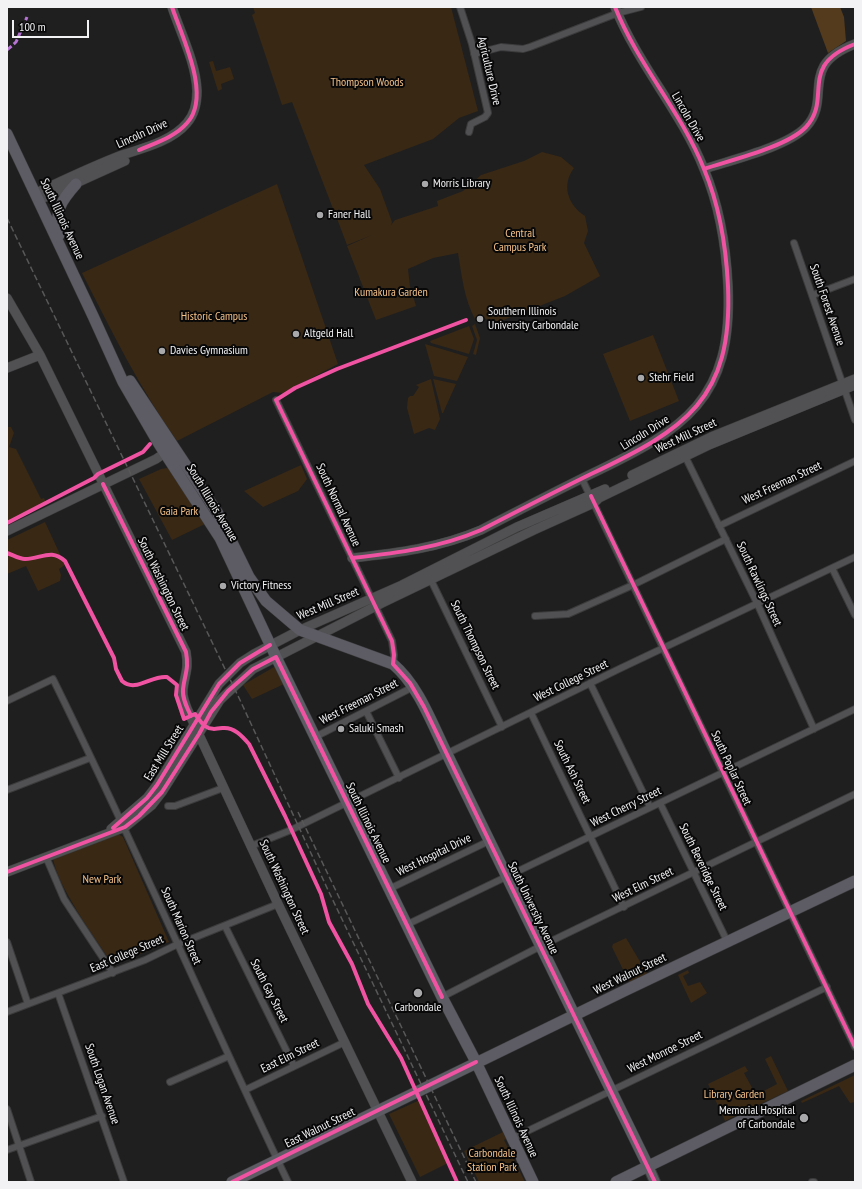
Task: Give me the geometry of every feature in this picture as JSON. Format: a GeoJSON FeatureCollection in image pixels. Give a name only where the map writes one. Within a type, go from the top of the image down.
{"type":"FeatureCollection","features":[{"type":"Feature","properties":{"kind":"highway","name":"South Illinois Avenue"},"geometry":{"type":"LineString","coordinates":[[7,134],[94,316],[123,382],[169,450],[217,512],[249,577],[259,593],[278,612],[300,630],[393,664]]}},
{"type":"Feature","properties":{"kind":"highway"},"geometry":{"type":"LineString","coordinates":[[61,249],[57,217],[62,200],[76,184]]}},
{"type":"Feature","properties":{"kind":"highway","name":"South Illinois Avenue"},"geometry":{"type":"LineString","coordinates":[[169,450],[220,538],[270,645],[406,925],[476,1062],[533,1182]]}},
{"type":"Feature","properties":{"kind":"highway","name":"South University Avenue"},"geometry":{"type":"LineString","coordinates":[[393,664],[400,670],[413,687],[648,1166]]}},
{"type":"Feature","properties":{"kind":"highway","name":"West Walnut Street"},"geometry":{"type":"LineString","coordinates":[[417,1092],[727,941],[855,881]]}},
{"type":"Feature","properties":{"kind":"highway"},"geometry":{"type":"LineString","coordinates":[[616,1182],[855,1065]]}},
{"type":"Feature","properties":{"kind":"highway","name":"East Walnut Street"},"geometry":{"type":"LineString","coordinates":[[232,1182],[417,1092]]}},
{"type":"Feature","properties":{"kind":"main road"},"geometry":{"type":"LineString","coordinates":[[648,1166],[655,1182]]}},
{"type":"Feature","properties":{"kind":"street","name":"Lincoln Drive"},"geometry":{"type":"LineString","coordinates":[[38,197],[76,184],[117,164],[188,123],[193,114],[197,92],[191,62],[172,7]]}},
{"type":"Feature","properties":{"kind":"street","name":"Agriculture Drive"},"geometry":{"type":"LineString","coordinates":[[460,7],[474,54],[488,113],[485,117],[471,124],[470,132]]}},
{"type":"Feature","properties":{"kind":"street"},"geometry":{"type":"LineString","coordinates":[[474,54],[501,47],[530,47],[616,10],[641,7]]}},
{"type":"Feature","properties":{"kind":"street","name":"Lincoln Drive"},"geometry":{"type":"LineString","coordinates":[[352,558],[428,548],[462,538],[651,444],[683,421],[701,401],[717,372],[724,346],[728,321],[726,261],[721,222],[704,169],[679,120],[633,46],[616,10]]}},
{"type":"Feature","properties":{"kind":"street"},"geometry":{"type":"LineString","coordinates":[[704,169],[784,141],[801,131],[810,121],[814,112],[820,75],[826,62],[836,52],[855,44]]}},
{"type":"Feature","properties":{"kind":"street","name":"Lincoln Drive"},"geometry":{"type":"LineString","coordinates":[[38,197],[86,170],[139,150]]}},
{"type":"Feature","properties":{"kind":"street","name":"South Forest Avenue"},"geometry":{"type":"LineString","coordinates":[[794,243],[855,420]]}},
{"type":"Feature","properties":{"kind":"street"},"geometry":{"type":"LineString","coordinates":[[813,295],[855,279]]}},
{"type":"Feature","properties":{"kind":"street","name":"South Washington Street"},"geometry":{"type":"LineString","coordinates":[[7,298],[40,355],[186,652],[188,664],[183,690],[184,699],[194,724],[278,904],[412,1182]]}},
{"type":"Feature","properties":{"kind":"street"},"geometry":{"type":"LineString","coordinates":[[7,368],[40,355]]}},
{"type":"Feature","properties":{"kind":"street","name":"West Mill Street"},"geometry":{"type":"LineString","coordinates":[[276,657],[316,637],[374,603],[429,576],[517,527],[592,499],[684,453],[844,386],[855,378]]}},
{"type":"Feature","properties":{"kind":"street","name":"West Mill Street"},"geometry":{"type":"LineString","coordinates":[[844,386],[855,385]]}},
{"type":"Feature","properties":{"kind":"street","name":"South Normal Avenue"},"geometry":{"type":"LineString","coordinates":[[276,400],[392,640],[394,655],[393,664]]}},
{"type":"Feature","properties":{"kind":"street"},"geometry":{"type":"LineString","coordinates":[[7,531],[156,459],[169,450]]}},
{"type":"Feature","properties":{"kind":"street","name":"South Rawlings Street"},"geometry":{"type":"LineString","coordinates":[[684,453],[757,603],[814,729]]}},
{"type":"Feature","properties":{"kind":"street","name":"West Freeman Street"},"geometry":{"type":"LineString","coordinates":[[719,526],[855,461]]}},
{"type":"Feature","properties":{"kind":"street","name":"South Poplar Street"},"geometry":{"type":"LineString","coordinates":[[582,479],[855,1047]]}},
{"type":"Feature","properties":{"kind":"street"},"geometry":{"type":"LineString","coordinates":[[535,616],[568,614],[633,585],[726,539]]}},
{"type":"Feature","properties":{"kind":"street","name":"West College Street"},"geometry":{"type":"LineString","coordinates":[[251,846],[298,826],[399,778],[757,603],[855,557]]}},
{"type":"Feature","properties":{"kind":"street"},"geometry":{"type":"LineString","coordinates":[[832,568],[855,615]]}},
{"type":"Feature","properties":{"kind":"street","name":"South Thompson Street"},"geometry":{"type":"LineString","coordinates":[[429,576],[502,727]]}},
{"type":"Feature","properties":{"kind":"street","name":"West Mill Street"},"geometry":{"type":"LineString","coordinates":[[270,645],[300,630],[374,603]]}},
{"type":"Feature","properties":{"kind":"street","name":"East Mill Street"},"geometry":{"type":"LineString","coordinates":[[123,823],[147,798],[157,785],[219,684],[240,664],[270,645]]}},
{"type":"Feature","properties":{"kind":"street","name":"East Mill Street"},"geometry":{"type":"LineString","coordinates":[[7,872],[103,835],[152,804],[162,792],[189,750],[211,712],[228,691],[253,669],[276,657]]}},
{"type":"Feature","properties":{"kind":"street","name":"South Marion Street"},"geometry":{"type":"LineString","coordinates":[[7,701],[53,679],[106,794],[123,823],[176,944],[288,1182]]}},
{"type":"Feature","properties":{"kind":"street"},"geometry":{"type":"LineString","coordinates":[[590,684],[650,808]]}},
{"type":"Feature","properties":{"kind":"street","name":"West Freeman Street"},"geometry":{"type":"LineString","coordinates":[[315,737],[413,687]]}},
{"type":"Feature","properties":{"kind":"street"},"geometry":{"type":"LineString","coordinates":[[184,699],[193,707],[206,704]]}},
{"type":"Feature","properties":{"kind":"street","name":"West Cherry Street"},"geometry":{"type":"LineString","coordinates":[[406,925],[855,709]]}},
{"type":"Feature","properties":{"kind":"street"},"geometry":{"type":"LineString","coordinates":[[366,711],[399,778]]}},
{"type":"Feature","properties":{"kind":"street","name":"South Ash Street"},"geometry":{"type":"LineString","coordinates":[[531,713],[624,907]]}},
{"type":"Feature","properties":{"kind":"street"},"geometry":{"type":"LineString","coordinates":[[189,750],[198,750],[207,753]]}},
{"type":"Feature","properties":{"kind":"street"},"geometry":{"type":"LineString","coordinates":[[7,790],[90,758]]}},
{"type":"Feature","properties":{"kind":"street"},"geometry":{"type":"LineString","coordinates":[[168,806],[175,806],[223,788]]}},
{"type":"Feature","properties":{"kind":"street","name":"West Elm Street"},"geometry":{"type":"LineString","coordinates":[[442,998],[541,946],[855,794]]}},
{"type":"Feature","properties":{"kind":"street","name":"South Beveridge Street"},"geometry":{"type":"LineString","coordinates":[[660,802],[727,941]]}},
{"type":"Feature","properties":{"kind":"street","name":"West Hospital Drive"},"geometry":{"type":"LineString","coordinates":[[389,889],[489,841]]}},
{"type":"Feature","properties":{"kind":"street"},"geometry":{"type":"LineString","coordinates":[[46,857],[64,899],[113,973]]}},
{"type":"Feature","properties":{"kind":"street","name":"East College Street"},"geometry":{"type":"LineString","coordinates":[[7,1012],[113,973],[145,960],[176,944],[278,904]]}},
{"type":"Feature","properties":{"kind":"street","name":"South Gay Street"},"geometry":{"type":"LineString","coordinates":[[225,926],[294,1066]]}},
{"type":"Feature","properties":{"kind":"street"},"geometry":{"type":"LineString","coordinates":[[7,942],[28,1004]]}},
{"type":"Feature","properties":{"kind":"street","name":"West Monroe Street"},"geometry":{"type":"LineString","coordinates":[[512,1138],[826,987]]}},
{"type":"Feature","properties":{"kind":"street","name":"South Logan Avenue"},"geometry":{"type":"LineString","coordinates":[[58,993],[124,1182]]}},
{"type":"Feature","properties":{"kind":"street","name":"East Elm Street"},"geometry":{"type":"LineString","coordinates":[[245,1090],[344,1042]]}},
{"type":"Feature","properties":{"kind":"street"},"geometry":{"type":"LineString","coordinates":[[170,1082],[229,1056]]}},
{"type":"Feature","properties":{"kind":"street"},"geometry":{"type":"LineString","coordinates":[[7,1109],[31,1182]]}},
{"type":"Feature","properties":{"kind":"street"},"geometry":{"type":"LineString","coordinates":[[7,1150],[102,1116]]}},
{"type":"Feature","properties":{"kind":"green space"},"geometry":{"type":"Polygon","coordinates":[[[253,7],[451,7],[478,111],[459,118],[433,139],[364,165],[380,189],[392,222],[391,225],[395,220],[438,206],[437,201],[463,191],[481,175],[524,161],[542,152],[561,157],[574,168],[568,181],[568,194],[574,206],[585,216],[588,231],[584,243],[600,276],[565,296],[501,321],[491,321],[483,318],[476,321],[466,296],[458,253],[433,258],[408,269],[410,286],[416,306],[376,320],[347,246],[372,235],[347,245],[336,216],[341,214],[339,209],[335,214],[292,102],[282,105],[252,15],[255,13],[253,7]]]}},
{"type":"Feature","properties":{"kind":"green space"},"geometry":{"type":"Polygon","coordinates":[[[213,61],[216,71],[230,67],[234,79],[221,84],[222,89],[218,91],[209,62],[213,61]]]}},
{"type":"Feature","properties":{"kind":"green space","name":"Historic Campus"},"geometry":{"type":"Polygon","coordinates":[[[277,184],[338,364],[283,393],[273,392],[177,441],[138,380],[82,273],[277,184]]]}},
{"type":"Feature","properties":{"kind":"green space"},"geometry":{"type":"Polygon","coordinates":[[[475,324],[480,338],[476,355],[473,354],[477,340],[472,326],[475,324]]]}},
{"type":"Feature","properties":{"kind":"green space"},"geometry":{"type":"Polygon","coordinates":[[[469,326],[474,339],[469,354],[431,343],[430,341],[469,326]]]}},
{"type":"Feature","properties":{"kind":"green space","name":"Stehr Field"},"geometry":{"type":"Polygon","coordinates":[[[653,335],[679,401],[630,421],[603,354],[653,335]]]}},
{"type":"Feature","properties":{"kind":"green space"},"geometry":{"type":"Polygon","coordinates":[[[425,344],[468,357],[457,381],[434,376],[425,344]]]}},
{"type":"Feature","properties":{"kind":"green space"},"geometry":{"type":"Polygon","coordinates":[[[431,379],[440,419],[435,430],[429,428],[414,434],[407,408],[408,398],[413,396],[419,387],[416,385],[431,379]]]}},
{"type":"Feature","properties":{"kind":"green space"},"geometry":{"type":"Polygon","coordinates":[[[433,379],[456,384],[443,413],[442,413],[433,379]]]}},
{"type":"Feature","properties":{"kind":"green space"},"geometry":{"type":"Polygon","coordinates":[[[7,424],[8,427],[11,427],[14,433],[9,447],[16,449],[41,499],[44,498],[46,503],[7,522],[7,424]]]}},
{"type":"Feature","properties":{"kind":"green space"},"geometry":{"type":"Polygon","coordinates":[[[301,465],[307,479],[298,491],[263,507],[244,491],[301,465]]]}},
{"type":"Feature","properties":{"kind":"green space","name":"Gaia Park"},"geometry":{"type":"Polygon","coordinates":[[[161,469],[170,469],[207,523],[172,540],[139,479],[161,469]]]}},
{"type":"Feature","properties":{"kind":"green space"},"geometry":{"type":"Polygon","coordinates":[[[45,522],[65,565],[59,569],[61,575],[60,581],[38,591],[26,566],[7,574],[7,540],[45,522]]]}},
{"type":"Feature","properties":{"kind":"green space"},"geometry":{"type":"Polygon","coordinates":[[[276,667],[284,684],[252,699],[243,685],[276,667]]]}},
{"type":"Feature","properties":{"kind":"green space","name":"New Park"},"geometry":{"type":"Polygon","coordinates":[[[118,834],[123,837],[169,942],[113,965],[69,897],[56,870],[53,858],[118,834]]]}},
{"type":"Feature","properties":{"kind":"green space"},"geometry":{"type":"Polygon","coordinates":[[[626,938],[648,975],[630,984],[612,947],[613,944],[626,938]]]}},
{"type":"Feature","properties":{"kind":"green space"},"geometry":{"type":"Polygon","coordinates":[[[688,970],[689,973],[683,976],[688,986],[700,982],[707,993],[691,1003],[678,975],[688,970]]]}},
{"type":"Feature","properties":{"kind":"green space","name":"Library Garden"},"geometry":{"type":"Polygon","coordinates":[[[771,1056],[788,1091],[725,1121],[708,1084],[745,1066],[748,1071],[744,1073],[756,1095],[777,1084],[765,1059],[771,1056]]]}},
{"type":"Feature","properties":{"kind":"green space"},"geometry":{"type":"Polygon","coordinates":[[[855,1075],[855,1102],[850,1103],[839,1086],[802,1103],[801,1101],[855,1075]]]}},
{"type":"Feature","properties":{"kind":"green space"},"geometry":{"type":"Polygon","coordinates":[[[420,1100],[450,1162],[420,1177],[389,1114],[420,1100]]]}},
{"type":"Feature","properties":{"kind":"green space","name":"Carbondale Station Park"},"geometry":{"type":"Polygon","coordinates":[[[503,1132],[506,1139],[504,1140],[525,1182],[479,1182],[464,1151],[503,1132]]]}},
{"type":"Feature","properties":{"kind":"shaded area"},"geometry":{"type":"Polygon","coordinates":[[[811,7],[840,7],[844,17],[846,41],[828,53],[811,7]]]}},
{"type":"Feature","properties":{"kind":"railway"},"geometry":{"type":"LineString","coordinates":[[7,218],[240,700],[328,890],[468,1182]]}},
{"type":"Feature","properties":{"kind":"railway"},"geometry":{"type":"LineString","coordinates":[[298,812],[476,1182]]}},
{"type":"Feature","properties":{"kind":"marked path"},"geometry":{"type":"LineString","coordinates":[[7,50],[16,42],[27,17]]}},
{"type":"Feature","properties":{"kind":"cycle path"},"geometry":{"type":"LineString","coordinates":[[139,150],[177,132],[187,123],[194,111],[197,98],[193,66],[172,7]]}},
{"type":"Feature","properties":{"kind":"cycle path"},"geometry":{"type":"LineString","coordinates":[[352,558],[418,549],[449,541],[481,530],[653,442],[677,425],[697,406],[712,384],[722,357],[727,325],[727,271],[724,241],[718,212],[710,183],[695,148],[684,127],[635,49],[615,7]]}},
{"type":"Feature","properties":{"kind":"cycle path"},"geometry":{"type":"LineString","coordinates":[[704,169],[772,147],[786,141],[806,127],[813,116],[817,105],[821,72],[827,62],[837,53],[855,44]]}},
{"type":"Feature","properties":{"kind":"cycle path"},"geometry":{"type":"LineString","coordinates":[[466,320],[337,369],[295,388],[276,400],[392,641],[394,655],[393,664],[410,683],[424,707],[655,1182]]}},
{"type":"Feature","properties":{"kind":"cycle path"},"geometry":{"type":"LineString","coordinates":[[7,523],[94,478],[98,474],[143,452],[150,444]]}},
{"type":"Feature","properties":{"kind":"cycle path"},"geometry":{"type":"LineString","coordinates":[[103,484],[186,652],[187,667],[183,696],[191,716]]}},
{"type":"Feature","properties":{"kind":"cycle path"},"geometry":{"type":"LineString","coordinates":[[591,496],[855,1047]]}},
{"type":"Feature","properties":{"kind":"cycle path"},"geometry":{"type":"LineString","coordinates":[[7,553],[18,558],[25,559],[46,555],[55,555],[60,557],[65,561],[114,658],[116,669],[122,681],[133,685],[155,678],[167,677],[177,685],[176,695],[184,719],[195,714],[207,727],[213,729],[231,729],[241,735],[249,744],[285,816],[321,894],[329,922],[352,964],[368,1004],[401,1058],[457,1182]]}},
{"type":"Feature","properties":{"kind":"cycle path"},"geometry":{"type":"LineString","coordinates":[[113,828],[147,798],[157,785],[219,684],[240,663],[270,645]]}},
{"type":"Feature","properties":{"kind":"cycle path"},"geometry":{"type":"LineString","coordinates":[[7,872],[125,827],[139,816],[162,792],[199,734],[211,712],[228,691],[253,669],[276,657],[442,997]]}},
{"type":"Feature","properties":{"kind":"cycle path"},"geometry":{"type":"LineString","coordinates":[[232,1182],[476,1062]]}},
{"type":"Feature","properties":{"kind":"place","name":"Morris Library"},"geometry":{"type":"Point","coordinates":[425,184]}},
{"type":"Feature","properties":{"kind":"place","name":"Faner Hall"},"geometry":{"type":"Point","coordinates":[320,215]}},
{"type":"Feature","properties":{"kind":"place","name":"Southern Illinois University Carbondale"},"geometry":{"type":"Point","coordinates":[480,319]}},
{"type":"Feature","properties":{"kind":"place","name":"Altgeld Hall"},"geometry":{"type":"Point","coordinates":[296,334]}},
{"type":"Feature","properties":{"kind":"place","name":"Davies Gymnasium"},"geometry":{"type":"Point","coordinates":[162,351]}},
{"type":"Feature","properties":{"kind":"place","name":"Stehr Field"},"geometry":{"type":"Point","coordinates":[641,378]}},
{"type":"Feature","properties":{"kind":"place","name":"Victory Fitness"},"geometry":{"type":"Point","coordinates":[223,586]}},
{"type":"Feature","properties":{"kind":"place","name":"Saluki Smash"},"geometry":{"type":"Point","coordinates":[341,729]}},
{"type":"Feature","properties":{"kind":"place","name":"Carbondale"},"geometry":{"type":"Point","coordinates":[418,993]}},
{"type":"Feature","properties":{"kind":"place","name":"Memorial Hospital of Carbondale"},"geometry":{"type":"Point","coordinates":[804,1118]}},
{"type":"Feature","properties":{"kind":"park label","name":"Thompson Woods"},"geometry":{"type":"Point","coordinates":[367,83]}},
{"type":"Feature","properties":{"kind":"park label","name":"Central Campus Park"},"geometry":{"type":"Point","coordinates":[520,241]}},
{"type":"Feature","properties":{"kind":"park label","name":"Kumakura Garden"},"geometry":{"type":"Point","coordinates":[391,293]}}]}
